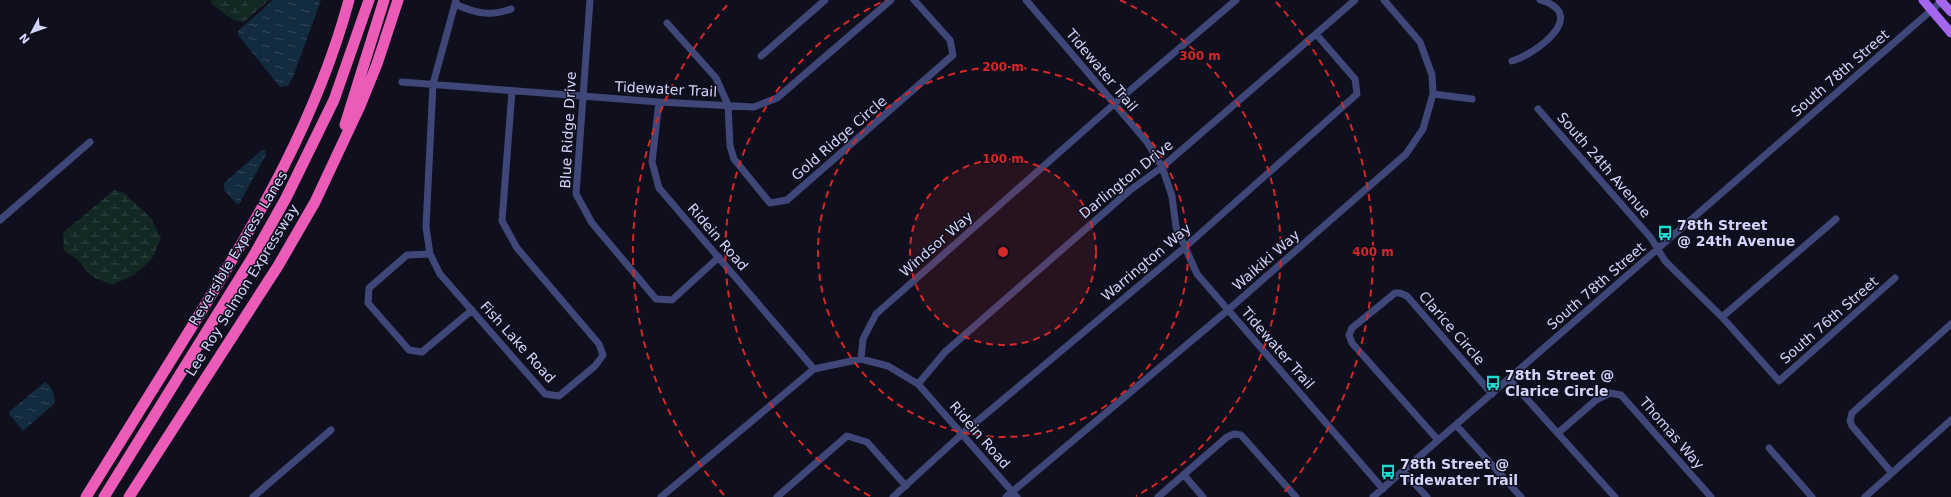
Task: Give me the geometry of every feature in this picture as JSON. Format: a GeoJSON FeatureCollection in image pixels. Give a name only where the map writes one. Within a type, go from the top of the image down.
{"type":"FeatureCollection","features":[{"type":"Feature","properties":{"kind":"highway","name":"Lee Roy Selmon Expressway"},"geometry":{"type":"LineString","coordinates":[[86,497],[226,271],[270,196],[314,102],[349,0]]}},
{"type":"Feature","properties":{"kind":"highway","name":"Reversible Express Lanes"},"geometry":{"type":"LineString","coordinates":[[104,497],[264,239],[293,186],[334,100],[369,0]]}},
{"type":"Feature","properties":{"kind":"highway"},"geometry":{"type":"LineString","coordinates":[[330,170],[384,0]]}},
{"type":"Feature","properties":{"kind":"highway","name":"Lee Roy Selmon Expressway"},"geometry":{"type":"LineString","coordinates":[[129,497],[278,266],[312,208],[360,106],[398,0]]}},
{"type":"Feature","properties":{"kind":"main road"},"geometry":{"type":"LineString","coordinates":[[1923,0],[1951,33]]}},
{"type":"Feature","properties":{"kind":"main road"},"geometry":{"type":"LineString","coordinates":[[1942,1],[1951,12]]}},
{"type":"Feature","properties":{"kind":"street","name":"Blue Ridge Drive"},"geometry":{"type":"LineString","coordinates":[[590,0],[576,194],[592,223],[656,299],[672,300],[719,257]]}},
{"type":"Feature","properties":{"kind":"street"},"geometry":{"type":"LineString","coordinates":[[761,56],[825,0]]}},
{"type":"Feature","properties":{"kind":"street","name":"Tidewater Trail"},"geometry":{"type":"LineString","coordinates":[[402,82],[659,102],[754,107],[777,98],[891,0]]}},
{"type":"Feature","properties":{"kind":"street","name":"Gold Ridge Circle"},"geometry":{"type":"LineString","coordinates":[[728,105],[730,146],[734,159],[770,203],[787,200],[953,55],[950,40],[914,0]]}},
{"type":"Feature","properties":{"kind":"street","name":"Tidewater Trail"},"geometry":{"type":"LineString","coordinates":[[1026,0],[1147,142],[1162,167],[1172,196],[1176,227],[1184,248],[1197,274],[1382,488]]}},
{"type":"Feature","properties":{"kind":"street","name":"Windsor Way"},"geometry":{"type":"LineString","coordinates":[[861,359],[863,339],[876,314],[1114,104],[1236,0]]}},
{"type":"Feature","properties":{"kind":"street","name":"Darlington Drive"},"geometry":{"type":"LineString","coordinates":[[918,384],[945,352],[1129,191],[1162,167],[1355,0]]}},
{"type":"Feature","properties":{"kind":"street","name":"Waikiki Way"},"geometry":{"type":"LineString","coordinates":[[1006,497],[1015,494],[1406,154],[1423,129],[1433,94],[1432,75],[1420,42],[1384,0]]}},
{"type":"Feature","properties":{"kind":"street"},"geometry":{"type":"LineString","coordinates":[[1512,61],[1523,58],[1555,32],[1560,25],[1561,18],[1559,10],[1554,5],[1540,0]]}},
{"type":"Feature","properties":{"kind":"street","name":"South 78th Street"},"geometry":{"type":"LineString","coordinates":[[1373,497],[1942,1]]}},
{"type":"Feature","properties":{"kind":"street"},"geometry":{"type":"LineString","coordinates":[[456,2],[470,11],[497,14],[512,9]]}},
{"type":"Feature","properties":{"kind":"street","name":"Fish Lake Road"},"geometry":{"type":"LineString","coordinates":[[456,2],[433,84],[426,227],[430,254],[440,274],[545,394],[558,396],[596,366],[603,355],[599,344],[517,248],[502,221],[512,91]]}},
{"type":"Feature","properties":{"kind":"street"},"geometry":{"type":"LineString","coordinates":[[667,23],[716,78],[728,105]]}},
{"type":"Feature","properties":{"kind":"street","name":"Warrington Way"},"geometry":{"type":"LineString","coordinates":[[893,497],[962,434],[1184,248],[1357,94],[1355,79],[1316,34]]}},
{"type":"Feature","properties":{"kind":"street"},"geometry":{"type":"LineString","coordinates":[[1433,94],[1472,99]]}},
{"type":"Feature","properties":{"kind":"street","name":"Ridein Road"},"geometry":{"type":"LineString","coordinates":[[659,102],[652,162],[659,188],[814,369]]}},
{"type":"Feature","properties":{"kind":"street","name":"South 24th Avenue"},"geometry":{"type":"LineString","coordinates":[[1538,109],[1651,238],[1665,261],[1722,317],[1779,381]]}},
{"type":"Feature","properties":{"kind":"street"},"geometry":{"type":"LineString","coordinates":[[0,220],[90,142]]}},
{"type":"Feature","properties":{"kind":"street"},"geometry":{"type":"LineString","coordinates":[[1722,317],[1836,219]]}},
{"type":"Feature","properties":{"kind":"street"},"geometry":{"type":"LineString","coordinates":[[430,254],[407,255],[369,288],[368,303],[409,350],[422,352],[472,310]]}},
{"type":"Feature","properties":{"kind":"street","name":"South 76th Street"},"geometry":{"type":"LineString","coordinates":[[1779,381],[1895,278]]}},
{"type":"Feature","properties":{"kind":"street","name":"Clarice Circle"},"geometry":{"type":"LineString","coordinates":[[1438,440],[1352,343],[1349,335],[1352,328],[1395,293],[1400,293],[1407,296],[1492,394]]}},
{"type":"Feature","properties":{"kind":"street"},"geometry":{"type":"LineString","coordinates":[[1892,473],[1852,426],[1850,421],[1852,413],[1951,324]]}},
{"type":"Feature","properties":{"kind":"street"},"geometry":{"type":"LineString","coordinates":[[661,497],[814,369],[861,359]]}},
{"type":"Feature","properties":{"kind":"street","name":"Ridein Road"},"geometry":{"type":"LineString","coordinates":[[861,359],[888,366],[918,384],[1015,494]]}},
{"type":"Feature","properties":{"kind":"street"},"geometry":{"type":"LineString","coordinates":[[1509,379],[1615,497]]}},
{"type":"Feature","properties":{"kind":"street","name":"Thomas Way"},"geometry":{"type":"LineString","coordinates":[[1558,433],[1596,400],[1610,393],[1621,395],[1711,497]]}},
{"type":"Feature","properties":{"kind":"street"},"geometry":{"type":"LineString","coordinates":[[1865,497],[1951,420]]}},
{"type":"Feature","properties":{"kind":"street"},"geometry":{"type":"LineString","coordinates":[[1456,425],[1521,497]]}},
{"type":"Feature","properties":{"kind":"street"},"geometry":{"type":"LineString","coordinates":[[253,497],[331,430]]}},
{"type":"Feature","properties":{"kind":"street"},"geometry":{"type":"LineString","coordinates":[[1158,497],[1227,437],[1234,434],[1241,435],[1296,497]]}},
{"type":"Feature","properties":{"kind":"street"},"geometry":{"type":"LineString","coordinates":[[777,497],[847,436],[867,442],[906,486]]}},
{"type":"Feature","properties":{"kind":"street"},"geometry":{"type":"LineString","coordinates":[[1769,448],[1812,497]]}},
{"type":"Feature","properties":{"kind":"street"},"geometry":{"type":"LineString","coordinates":[[1403,471],[1427,497]]}},
{"type":"Feature","properties":{"kind":"street"},"geometry":{"type":"LineString","coordinates":[[1184,475],[1203,497]]}},
{"type":"Feature","properties":{"kind":"green space"},"geometry":{"type":"Polygon","coordinates":[[[211,0],[269,0],[244,22],[239,22],[227,16],[212,4],[211,0]]]}},
{"type":"Feature","properties":{"kind":"green space"},"geometry":{"type":"Polygon","coordinates":[[[114,190],[124,193],[151,218],[161,238],[152,259],[134,275],[112,285],[91,276],[77,259],[64,251],[63,233],[114,190]]]}},
{"type":"Feature","properties":{"kind":"water"},"geometry":{"type":"Polygon","coordinates":[[[273,0],[321,0],[293,77],[288,86],[280,87],[238,35],[238,31],[273,0]]]}},
{"type":"Feature","properties":{"kind":"water"},"geometry":{"type":"Polygon","coordinates":[[[262,150],[265,150],[266,155],[239,204],[237,204],[224,190],[224,183],[262,150]]]}},
{"type":"Feature","properties":{"kind":"water"},"geometry":{"type":"Polygon","coordinates":[[[45,382],[53,391],[55,403],[23,431],[9,412],[45,382]]]}},
{"type":"Feature","properties":{"kind":"place","name":"78th Street @ 24th Avenue"},"geometry":{"type":"Point","coordinates":[1665,233]}},
{"type":"Feature","properties":{"kind":"place","name":"78th Street @ Clarice Circle"},"geometry":{"type":"Point","coordinates":[1493,383]}},
{"type":"Feature","properties":{"kind":"place","name":"78th Street @ Tidewater Trail"},"geometry":{"type":"Point","coordinates":[1388,472]}}]}
